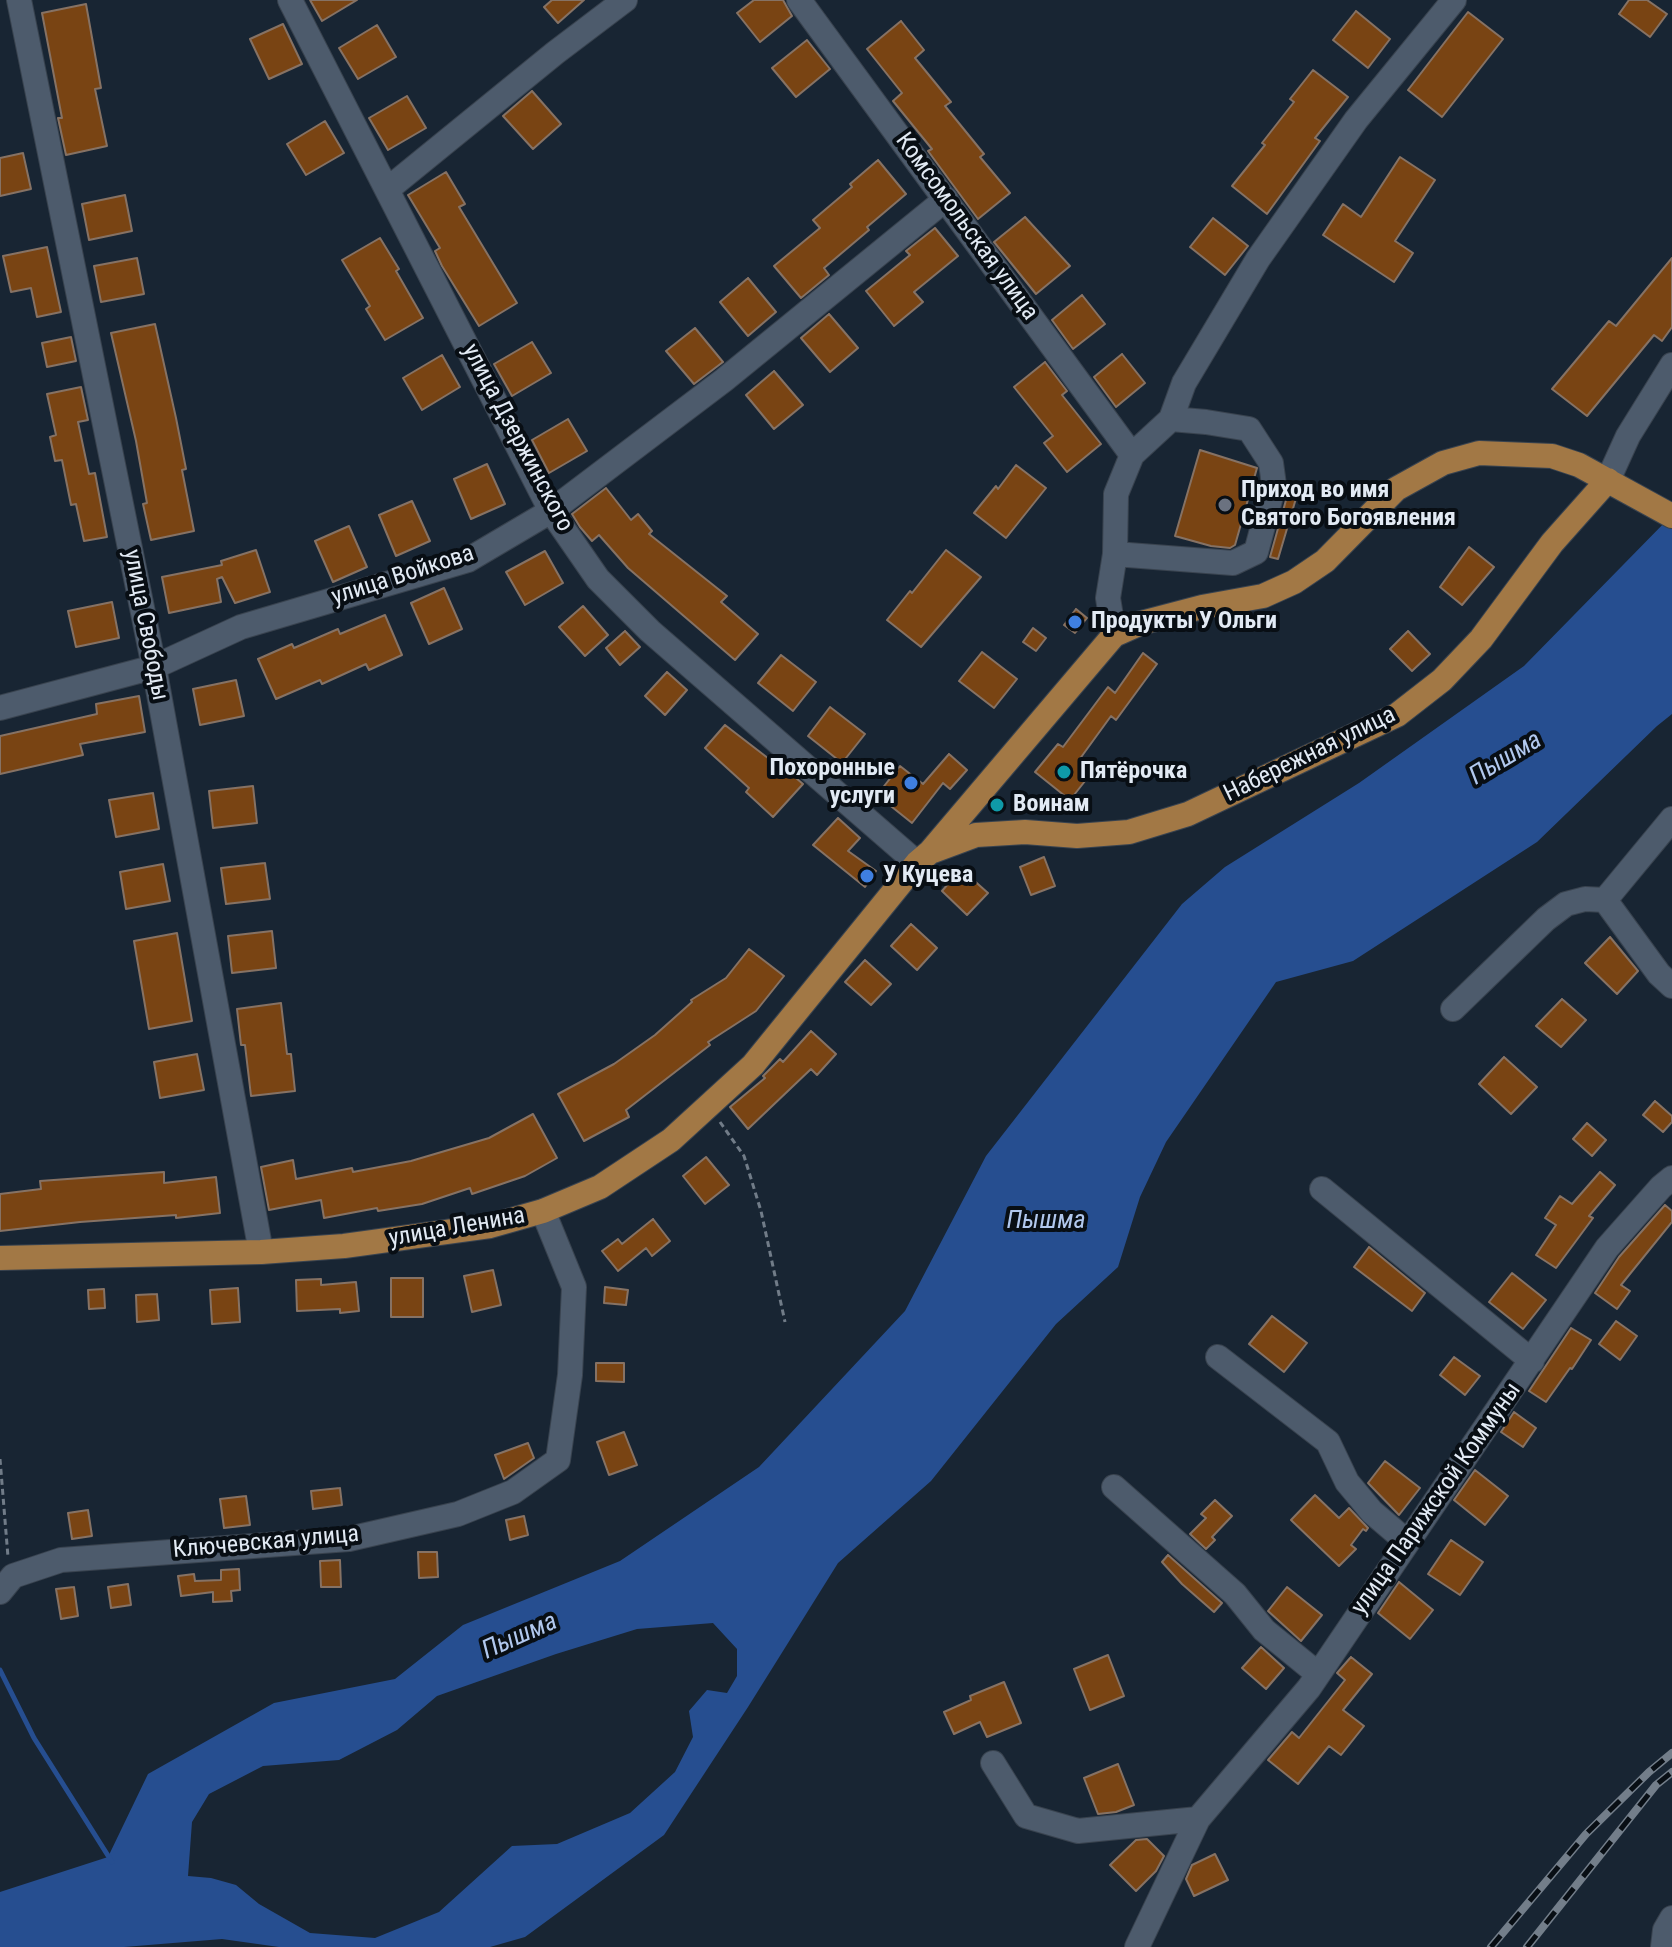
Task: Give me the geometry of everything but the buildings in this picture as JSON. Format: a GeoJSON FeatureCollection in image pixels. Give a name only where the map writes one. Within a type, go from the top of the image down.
{"type":"FeatureCollection","features":[{"type":"Feature","properties":{"kind":"main road"},"geometry":{"type":"LineString","coordinates":[[1114,635],[1141,623],[1202,607],[1263,596],[1294,582],[1325,561],[1396,489],[1443,463],[1479,453],[1552,456],[1579,465],[1665,512]]}},
{"type":"Feature","properties":{"kind":"main road","name":"Набережная улица"},"geometry":{"type":"LineString","coordinates":[[924,858],[976,835],[1025,832],[1077,836],[1129,832],[1188,814],[1397,715],[1442,680],[1481,639],[1552,543],[1608,480]]}},
{"type":"Feature","properties":{"kind":"main road","name":"улица Ленина"},"geometry":{"type":"LineString","coordinates":[[0,1258],[261,1252],[344,1246],[490,1226],[543,1211],[600,1187],[671,1140],[753,1065],[1114,635]]}},
{"type":"Feature","properties":{"kind":"street","name":"улица Свободы"},"geometry":{"type":"LineString","coordinates":[[19,0],[154,667],[261,1252]]}},
{"type":"Feature","properties":{"kind":"street","name":"улица Дзержинского"},"geometry":{"type":"LineString","coordinates":[[290,0],[551,511],[598,579],[650,631],[924,858]]}},
{"type":"Feature","properties":{"kind":"street"},"geometry":{"type":"LineString","coordinates":[[388,189],[625,0]]}},
{"type":"Feature","properties":{"kind":"street","name":"Комсомольская улица"},"geometry":{"type":"LineString","coordinates":[[799,0],[1132,455]]}},
{"type":"Feature","properties":{"kind":"street"},"geometry":{"type":"LineString","coordinates":[[1114,635],[1108,598],[1115,554],[1116,494],[1132,455],[1171,419],[1184,383],[1258,259],[1356,120],[1454,0]]}},
{"type":"Feature","properties":{"kind":"street","name":"улица Войкова"},"geometry":{"type":"LineString","coordinates":[[0,708],[154,667],[241,627],[468,560],[551,511],[724,380],[946,199]]}},
{"type":"Feature","properties":{"kind":"street","name":"Набережная улица"},"geometry":{"type":"LineString","coordinates":[[1608,480],[1628,436],[1672,365]]}},
{"type":"Feature","properties":{"kind":"street"},"geometry":{"type":"LineString","coordinates":[[1115,554],[1233,563],[1256,552],[1274,485],[1271,463],[1249,429],[1171,419]]}},
{"type":"Feature","properties":{"kind":"street"},"geometry":{"type":"LineString","coordinates":[[1605,900],[1672,819]]}},
{"type":"Feature","properties":{"kind":"street"},"geometry":{"type":"LineString","coordinates":[[1453,1009],[1546,919],[1566,904],[1585,899],[1605,900]]}},
{"type":"Feature","properties":{"kind":"street"},"geometry":{"type":"LineString","coordinates":[[1605,900],[1659,974],[1672,986]]}},
{"type":"Feature","properties":{"kind":"street","name":"улица Парижской Коммуны"},"geometry":{"type":"LineString","coordinates":[[1137,1947],[1198,1819],[1318,1674],[1607,1248],[1672,1178]]}},
{"type":"Feature","properties":{"kind":"street"},"geometry":{"type":"LineString","coordinates":[[1322,1189],[1532,1361]]}},
{"type":"Feature","properties":{"kind":"street","name":"Ключевская улица"},"geometry":{"type":"LineString","coordinates":[[7,1584],[61,1560],[349,1539],[458,1514],[513,1492],[558,1460],[570,1375],[574,1287],[543,1211]]}},
{"type":"Feature","properties":{"kind":"street"},"geometry":{"type":"LineString","coordinates":[[1218,1357],[1328,1442],[1347,1482],[1372,1512],[1406,1541]]}},
{"type":"Feature","properties":{"kind":"street"},"geometry":{"type":"LineString","coordinates":[[1114,1487],[1235,1594],[1264,1630],[1318,1674]]}},
{"type":"Feature","properties":{"kind":"street"},"geometry":{"type":"LineString","coordinates":[[993,1763],[1026,1816],[1078,1831],[1198,1819]]}},
{"type":"Feature","properties":{"kind":"street"},"geometry":{"type":"LineString","coordinates":[[1663,1947],[1665,1930],[1672,1918]]}},
{"type":"Feature","properties":{"kind":"path"},"geometry":{"type":"LineString","coordinates":[[706,1107],[731,1134],[744,1156],[761,1211],[785,1322]]}},
{"type":"Feature","properties":{"kind":"path"},"geometry":{"type":"LineString","coordinates":[[0,1459],[7,1584]]}},
{"type":"Feature","properties":{"kind":"water","name":"Пышма"},"geometry":{"type":"Polygon","coordinates":[[[1672,515],[1672,714],[1537,842],[1353,961],[1276,982],[1166,1142],[1140,1197],[1118,1267],[1056,1324],[931,1481],[838,1563],[664,1835],[525,1937],[490,1947],[279,1947],[222,1939],[124,1947],[0,1947],[0,1892],[108,1857],[148,1774],[274,1703],[395,1679],[463,1625],[620,1561],[759,1467],[905,1311],[986,1156],[1182,904],[1225,867],[1359,783],[1524,666],[1672,515]],[[713,1623],[637,1629],[437,1696],[397,1730],[339,1760],[263,1766],[209,1794],[192,1822],[188,1876],[236,1885],[259,1904],[310,1933],[375,1938],[439,1912],[512,1846],[557,1844],[630,1813],[675,1772],[693,1737],[689,1711],[707,1690],[727,1693],[737,1676],[737,1649],[713,1623]]]}},
{"type":"Feature","properties":{"kind":"waterway"},"geometry":{"type":"LineString","coordinates":[[0,1670],[34,1738],[112,1862]]}},
{"type":"Feature","properties":{"kind":"railway"},"geometry":{"type":"LineString","coordinates":[[1491,1947],[1586,1834],[1672,1753]]}},
{"type":"Feature","properties":{"kind":"railway"},"geometry":{"type":"LineString","coordinates":[[1527,1947],[1656,1785],[1672,1772]]}},
{"type":"Feature","properties":{"kind":"place","name":"Приход во имя Святого Богоявления"},"geometry":{"type":"Point","coordinates":[1225,505]}},
{"type":"Feature","properties":{"kind":"place","name":"Продукты У Ольги"},"geometry":{"type":"Point","coordinates":[1075,622]}},
{"type":"Feature","properties":{"kind":"place","name":"Пятёрочка"},"geometry":{"type":"Point","coordinates":[1064,772]}},
{"type":"Feature","properties":{"kind":"place","name":"Похоронные услуги"},"geometry":{"type":"Point","coordinates":[911,783]}},
{"type":"Feature","properties":{"kind":"place","name":"Воинам"},"geometry":{"type":"Point","coordinates":[997,805]}},
{"type":"Feature","properties":{"kind":"place","name":"У Куцева"},"geometry":{"type":"Point","coordinates":[867,876]}}]}
